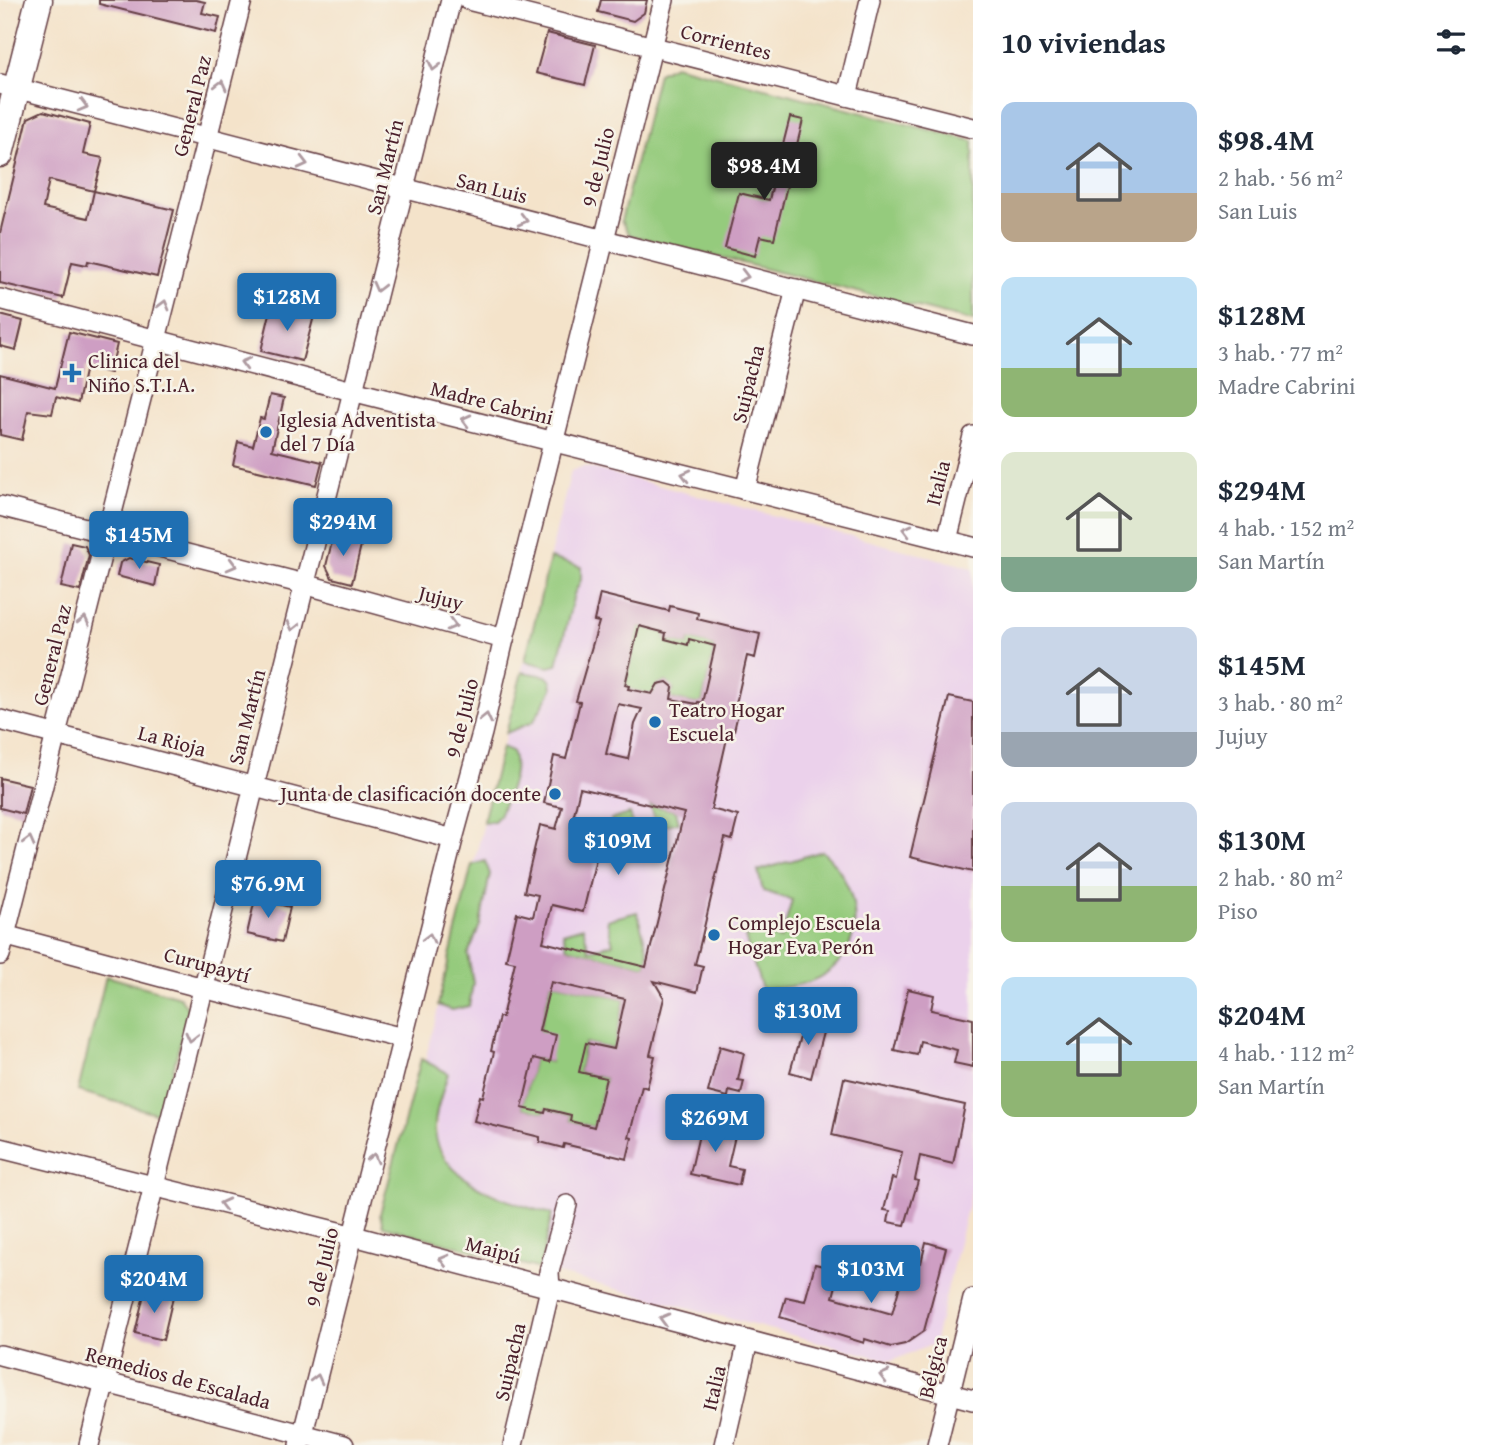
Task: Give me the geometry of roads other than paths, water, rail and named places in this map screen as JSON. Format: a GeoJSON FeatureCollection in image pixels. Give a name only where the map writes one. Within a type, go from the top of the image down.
{"type":"FeatureCollection","features":[{"type":"Feature","properties":{"kind":"main road"},"geometry":{"type":"LineString","coordinates":[[0,154],[8,87],[39,0]]}},
{"type":"Feature","properties":{"kind":"street","name":"General Paz"},"geometry":{"type":"LineString","coordinates":[[0,955],[2,934],[56,733],[242,0]]}},
{"type":"Feature","properties":{"kind":"street","name":"San Martín"},"geometry":{"type":"LineString","coordinates":[[89,1445],[451,0]]}},
{"type":"Feature","properties":{"kind":"street","name":"Corrientes"},"geometry":{"type":"LineString","coordinates":[[468,0],[973,128]]}},
{"type":"Feature","properties":{"kind":"street","name":"9 de Julio"},"geometry":{"type":"LineString","coordinates":[[301,1440],[482,733],[664,0]]}},
{"type":"Feature","properties":{"kind":"street"},"geometry":{"type":"LineString","coordinates":[[847,96],[870,0]]}},
{"type":"Feature","properties":{"kind":"street","name":"San Luis"},"geometry":{"type":"LineString","coordinates":[[8,87],[973,335]]}},
{"type":"Feature","properties":{"kind":"street","name":"Suipacha"},"geometry":{"type":"LineString","coordinates":[[745,490],[796,289]]}},
{"type":"Feature","properties":{"kind":"street","name":"Madre Cabrini"},"geometry":{"type":"LineString","coordinates":[[0,299],[352,391],[973,547]]}},
{"type":"Feature","properties":{"kind":"street","name":"Italia"},"geometry":{"type":"LineString","coordinates":[[947,540],[973,436]]}},
{"type":"Feature","properties":{"kind":"street","name":"Jujuy"},"geometry":{"type":"LineString","coordinates":[[0,506],[304,584],[504,639]]}},
{"type":"Feature","properties":{"kind":"street","name":"La Rioja"},"geometry":{"type":"LineString","coordinates":[[0,720],[453,839]]}},
{"type":"Feature","properties":{"kind":"street","name":"Curupaytí"},"geometry":{"type":"LineString","coordinates":[[2,934],[404,1038]]}},
{"type":"Feature","properties":{"kind":"street","name":"Maipú"},"geometry":{"type":"LineString","coordinates":[[0,1148],[354,1236],[973,1400]]}},
{"type":"Feature","properties":{"kind":"street","name":"Suipacha"},"geometry":{"type":"LineString","coordinates":[[513,1445],[550,1289],[549,1272],[567,1205]]}},
{"type":"Feature","properties":{"kind":"street","name":"Bélgica"},"geometry":{"type":"LineString","coordinates":[[937,1445],[973,1299]]}},
{"type":"Feature","properties":{"kind":"street","name":"Italia"},"geometry":{"type":"LineString","coordinates":[[724,1445],[748,1341]]}},
{"type":"Feature","properties":{"kind":"street","name":"Remedios de Escalada"},"geometry":{"type":"LineString","coordinates":[[0,1355],[104,1381],[301,1440],[344,1445]]}},
{"type":"Feature","properties":{"kind":"place","name":"Clinica del Niño S.T.I.A."},"geometry":{"type":"Point","coordinates":[72,373]}},
{"type":"Feature","properties":{"kind":"place","name":"Iglesia Adventista del 7 Día"},"geometry":{"type":"Point","coordinates":[266,432]}},
{"type":"Feature","properties":{"kind":"place","name":"Teatro Hogar Escuela"},"geometry":{"type":"Point","coordinates":[655,722]}},
{"type":"Feature","properties":{"kind":"place","name":"Junta de clasificación docente"},"geometry":{"type":"Point","coordinates":[555,794]}},
{"type":"Feature","properties":{"kind":"place","name":"Complejo Escuela Hogar Eva Perón"},"geometry":{"type":"Point","coordinates":[714,935]}}]}
